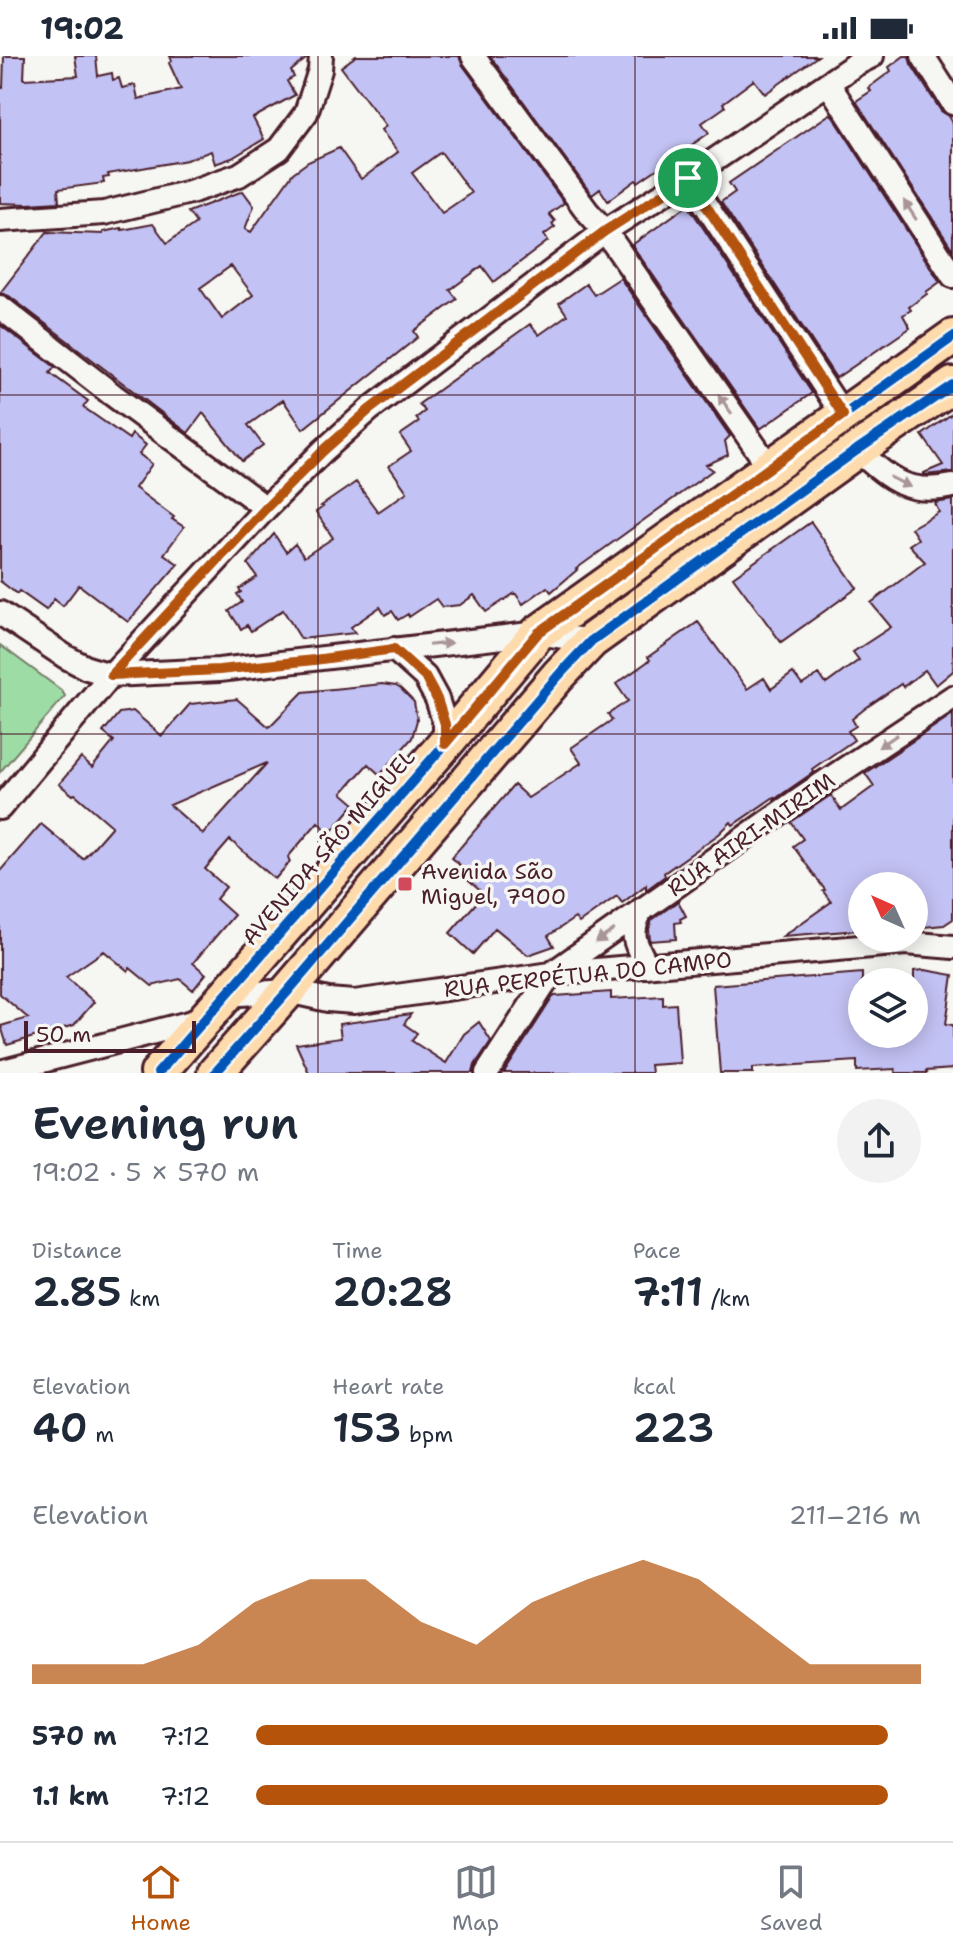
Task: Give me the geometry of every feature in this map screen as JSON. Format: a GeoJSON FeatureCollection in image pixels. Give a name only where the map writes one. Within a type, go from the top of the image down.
{"type":"FeatureCollection","features":[{"type":"Feature","properties":{"kind":"main road","name":"AVENIDA SÃO MIGUEL"},"geometry":{"type":"LineString","coordinates":[[158,1073],[538,633],[953,337]]}},
{"type":"Feature","properties":{"kind":"main road"},"geometry":{"type":"LineString","coordinates":[[215,1073],[591,641],[953,385]]}},
{"type":"Feature","properties":{"kind":"street"},"geometry":{"type":"LineString","coordinates":[[0,220],[104,213],[190,192],[239,175],[279,149],[306,113],[320,70],[321,56]]}},
{"type":"Feature","properties":{"kind":"street"},"geometry":{"type":"LineString","coordinates":[[473,56],[605,231],[770,468]]}},
{"type":"Feature","properties":{"kind":"street"},"geometry":{"type":"LineString","coordinates":[[923,56],[953,103]]}},
{"type":"Feature","properties":{"kind":"street"},"geometry":{"type":"LineString","coordinates":[[0,808],[111,675],[266,508],[369,410],[605,231],[862,59]]}},
{"type":"Feature","properties":{"kind":"street"},"geometry":{"type":"LineString","coordinates":[[828,83],[953,276]]}},
{"type":"Feature","properties":{"kind":"street"},"geometry":{"type":"LineString","coordinates":[[688,178],[843,415]]}},
{"type":"Feature","properties":{"kind":"street"},"geometry":{"type":"LineString","coordinates":[[0,307],[266,508]]}},
{"type":"Feature","properties":{"kind":"street"},"geometry":{"type":"LineString","coordinates":[[857,450],[901,484],[933,490],[953,486]]}},
{"type":"Feature","properties":{"kind":"street"},"geometry":{"type":"LineString","coordinates":[[0,613],[66,657],[87,668],[111,675],[219,670],[538,633],[591,641]]}},
{"type":"Feature","properties":{"kind":"street"},"geometry":{"type":"LineString","coordinates":[[394,649],[425,677],[437,699],[445,724],[445,744]]}},
{"type":"Feature","properties":{"kind":"street","name":"RUA AIRI-MIRIM"},"geometry":{"type":"LineString","coordinates":[[551,974],[801,798],[953,697]]}},
{"type":"Feature","properties":{"kind":"street"},"geometry":{"type":"LineString","coordinates":[[641,910],[634,925],[635,942],[647,966]]}},
{"type":"Feature","properties":{"kind":"street","name":"RUA PERPÉTUA DO CAMPO"},"geometry":{"type":"LineString","coordinates":[[0,1072],[215,1007],[288,991],[354,1002],[551,974],[906,943],[953,947]]}},
{"type":"Feature","properties":{"kind":"street"},"geometry":{"type":"LineString","coordinates":[[487,1073],[551,974]]}},
{"type":"Feature","properties":{"kind":"green space"},"geometry":{"type":"Polygon","coordinates":[[[0,645],[65,696],[0,772],[0,645]]]}},
{"type":"Feature","properties":{"kind":"building"},"geometry":{"type":"Polygon","coordinates":[[[4,56],[25,56],[24,79],[78,76],[75,56],[96,56],[98,76],[112,73],[113,80],[119,78],[122,88],[135,85],[138,99],[181,89],[169,63],[172,61],[170,56],[307,58],[291,71],[294,77],[287,81],[295,95],[253,118],[264,139],[232,158],[215,164],[211,151],[187,160],[108,174],[109,177],[103,178],[104,183],[58,189],[59,202],[28,204],[0,203],[0,87],[3,88],[4,56]]]}},
{"type":"Feature","properties":{"kind":"building"},"geometry":{"type":"Polygon","coordinates":[[[356,56],[459,56],[564,203],[549,214],[555,221],[552,224],[555,227],[544,235],[548,241],[494,282],[482,266],[450,290],[457,299],[414,331],[418,337],[303,429],[283,400],[248,425],[263,445],[242,461],[203,413],[188,433],[9,296],[0,293],[47,232],[103,234],[153,224],[167,243],[196,223],[188,212],[243,191],[254,206],[245,229],[251,232],[293,173],[308,162],[339,148],[361,179],[398,152],[381,130],[386,126],[341,67],[356,56]],[[441,152],[412,173],[442,213],[471,193],[441,152]],[[231,266],[200,288],[222,319],[253,295],[231,266]]]}},
{"type":"Feature","properties":{"kind":"building"},"geometry":{"type":"Polygon","coordinates":[[[490,56],[818,56],[765,94],[754,80],[702,123],[709,133],[608,201],[600,189],[592,195],[490,56]]]}},
{"type":"Feature","properties":{"kind":"building"},"geometry":{"type":"Polygon","coordinates":[[[904,56],[909,56],[941,111],[953,123],[953,250],[856,101],[871,91],[868,88],[891,71],[889,67],[904,56]]]}},
{"type":"Feature","properties":{"kind":"building"},"geometry":{"type":"Polygon","coordinates":[[[830,114],[940,282],[903,315],[910,328],[836,378],[721,202],[735,192],[729,183],[830,114]]]}},
{"type":"Feature","properties":{"kind":"building"},"geometry":{"type":"Polygon","coordinates":[[[688,205],[812,393],[760,429],[632,245],[688,205]]]}},
{"type":"Feature","properties":{"kind":"building"},"geometry":{"type":"Polygon","coordinates":[[[620,278],[730,436],[725,441],[728,455],[706,465],[713,470],[576,569],[551,592],[547,587],[523,604],[515,593],[486,612],[474,595],[460,605],[442,607],[436,599],[409,617],[408,614],[398,620],[392,611],[385,615],[380,607],[351,627],[355,633],[301,639],[283,610],[251,631],[247,625],[241,629],[229,611],[242,602],[237,594],[241,592],[239,589],[257,577],[248,564],[274,534],[286,552],[295,544],[304,557],[333,538],[316,512],[356,482],[378,512],[407,492],[389,466],[411,451],[400,435],[419,422],[416,418],[425,411],[419,404],[530,324],[539,335],[567,315],[559,303],[586,284],[594,295],[620,278]]]}},
{"type":"Feature","properties":{"kind":"building"},"geometry":{"type":"Polygon","coordinates":[[[0,325],[55,367],[50,373],[88,401],[83,407],[129,439],[132,434],[146,445],[139,454],[152,464],[135,488],[184,527],[164,554],[178,564],[128,622],[79,585],[63,606],[54,599],[46,610],[0,581],[0,325]]]}},
{"type":"Feature","properties":{"kind":"building"},"geometry":{"type":"Polygon","coordinates":[[[953,413],[953,472],[924,475],[943,465],[922,435],[953,413]]]}},
{"type":"Feature","properties":{"kind":"building"},"geometry":{"type":"Polygon","coordinates":[[[953,500],[953,671],[936,685],[925,670],[903,687],[901,684],[867,707],[852,719],[856,726],[848,731],[854,740],[812,769],[814,772],[733,825],[731,822],[646,890],[646,885],[622,903],[617,896],[579,923],[575,918],[548,936],[554,946],[528,955],[495,928],[473,954],[450,933],[484,894],[456,870],[460,865],[451,858],[514,785],[528,798],[581,763],[571,748],[612,720],[608,714],[628,701],[616,684],[698,622],[747,689],[764,678],[771,689],[793,673],[802,685],[819,674],[826,684],[859,660],[853,652],[891,627],[871,603],[925,562],[909,545],[918,539],[911,528],[939,512],[935,503],[953,500]]]}},
{"type":"Feature","properties":{"kind":"building"},"geometry":{"type":"Polygon","coordinates":[[[811,522],[857,588],[781,642],[733,577],[811,522]]]}},
{"type":"Feature","properties":{"kind":"building"},"geometry":{"type":"Polygon","coordinates":[[[382,684],[396,686],[414,702],[417,720],[412,738],[380,775],[368,764],[342,793],[355,804],[330,833],[318,822],[288,857],[290,862],[275,879],[230,840],[205,869],[226,887],[216,899],[234,915],[193,963],[206,974],[193,990],[180,979],[152,986],[104,951],[66,977],[94,1002],[74,1025],[7,1045],[1,1026],[28,1018],[0,994],[0,871],[41,824],[83,859],[112,826],[59,784],[81,758],[92,768],[114,741],[103,732],[119,713],[133,711],[162,736],[190,704],[237,699],[269,727],[303,692],[382,684]],[[267,763],[170,805],[203,834],[267,763]]]}},
{"type":"Feature","properties":{"kind":"building"},"geometry":{"type":"Polygon","coordinates":[[[953,714],[953,919],[944,925],[928,927],[928,872],[848,872],[848,931],[783,936],[831,902],[793,846],[803,839],[791,822],[831,795],[841,810],[874,786],[865,773],[953,714]]]}},
{"type":"Feature","properties":{"kind":"building"},"geometry":{"type":"Polygon","coordinates":[[[678,901],[686,916],[675,923],[676,939],[650,941],[652,920],[678,901]]]}},
{"type":"Feature","properties":{"kind":"building"},"geometry":{"type":"Polygon","coordinates":[[[928,971],[953,975],[946,1024],[953,1025],[953,1069],[927,1073],[895,1073],[895,1069],[857,1071],[857,1061],[753,1068],[753,1073],[720,1073],[713,985],[848,974],[848,1048],[928,1048],[928,971]]]}},
{"type":"Feature","properties":{"kind":"building"},"geometry":{"type":"Polygon","coordinates":[[[611,992],[611,999],[663,996],[663,1005],[676,1004],[680,1063],[650,1065],[651,1073],[504,1073],[553,997],[611,992]]]}},
{"type":"Feature","properties":{"kind":"building"},"geometry":{"type":"Polygon","coordinates":[[[411,1014],[404,1024],[417,1033],[412,1041],[446,1063],[464,1034],[479,1022],[491,1041],[473,1073],[309,1073],[296,1044],[341,1038],[339,1024],[411,1014]]]}},
{"type":"Feature","properties":{"kind":"cycle path"},"geometry":{"type":"LineString","coordinates":[[158,1073],[538,633],[953,337]]}},
{"type":"Feature","properties":{"kind":"cycle path"},"geometry":{"type":"LineString","coordinates":[[215,1073],[591,641],[953,385]]}},
{"type":"Feature","properties":{"kind":"place","name":"Avenida São Miguel, 7900"},"geometry":{"type":"Point","coordinates":[405,884]}},
{"type":"Feature","properties":{"kind":"route"},"geometry":{"type":"LineString","coordinates":[[688,178],[843,415],[538,633],[445,744],[445,724],[437,699],[425,677],[394,649],[219,670],[111,675],[266,508],[369,410],[605,231],[688,178]]}}]}
